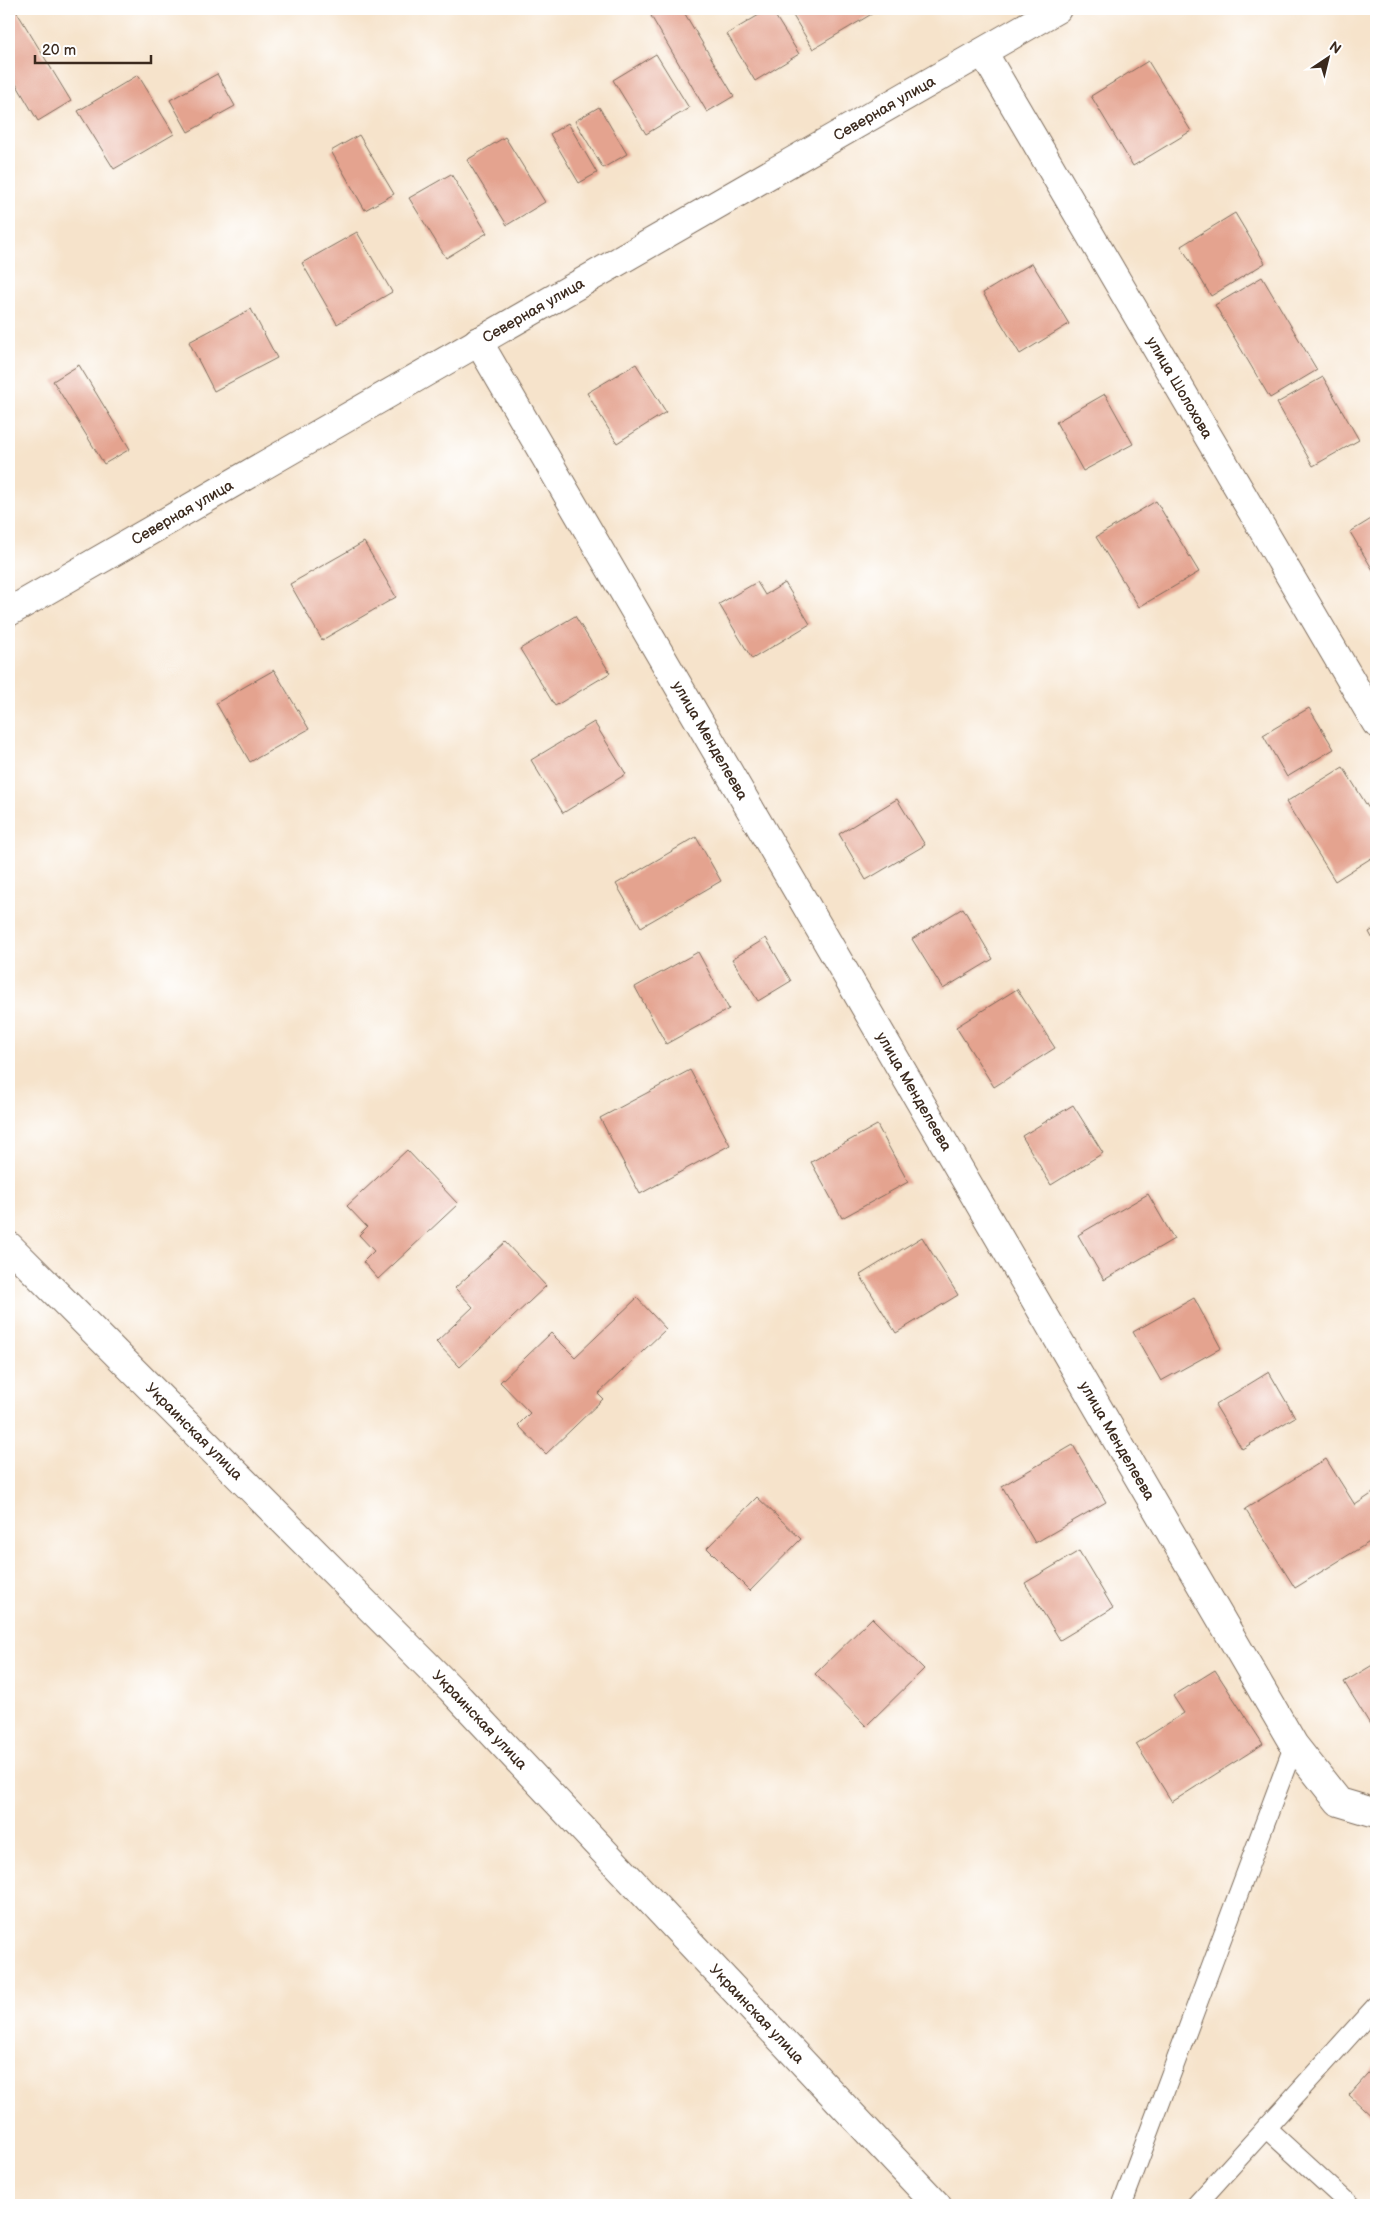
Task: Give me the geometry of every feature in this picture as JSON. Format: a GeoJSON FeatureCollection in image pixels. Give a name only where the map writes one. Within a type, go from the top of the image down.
{"type":"FeatureCollection","features":[{"type":"Feature","properties":{"kind":"street","name":"Северная улица"},"geometry":{"type":"LineString","coordinates":[[9,612],[1057,9]]}},
{"type":"Feature","properties":{"kind":"street","name":"улица Шолохова"},"geometry":{"type":"LineString","coordinates":[[983,52],[1376,723]]}},
{"type":"Feature","properties":{"kind":"street","name":"улица Менделеева"},"geometry":{"type":"LineString","coordinates":[[478,341],[1294,1745],[1339,1802],[1376,1813]]}},
{"type":"Feature","properties":{"kind":"street","name":"Украинская улица"},"geometry":{"type":"LineString","coordinates":[[9,1246],[450,1688],[937,2205]]}},
{"type":"Feature","properties":{"kind":"lane"},"geometry":{"type":"LineString","coordinates":[[1122,2205],[1294,1745]]}},
{"type":"Feature","properties":{"kind":"lane"},"geometry":{"type":"LineString","coordinates":[[1196,2205],[1376,2006]]}},
{"type":"Feature","properties":{"kind":"lane"},"geometry":{"type":"LineString","coordinates":[[1266,2128],[1350,2205]]}},
{"type":"Feature","properties":{"kind":"building"},"geometry":{"type":"Polygon","coordinates":[[[9,9],[15,9],[71,101],[38,121],[9,72],[9,9]]]}},
{"type":"Feature","properties":{"kind":"building"},"geometry":{"type":"Polygon","coordinates":[[[663,9],[682,9],[734,96],[707,112],[651,16],[663,9]]]}},
{"type":"Feature","properties":{"kind":"building"},"geometry":{"type":"Polygon","coordinates":[[[771,9],[799,54],[755,81],[727,34],[771,9]]]}},
{"type":"Feature","properties":{"kind":"building"},"geometry":{"type":"Polygon","coordinates":[[[789,9],[880,9],[813,49],[789,9]]]}},
{"type":"Feature","properties":{"kind":"building"},"geometry":{"type":"Polygon","coordinates":[[[656,54],[689,108],[646,134],[613,80],[656,54]]]}},
{"type":"Feature","properties":{"kind":"building"},"geometry":{"type":"Polygon","coordinates":[[[1148,61],[1191,131],[1133,166],[1091,96],[1148,61]]]}},
{"type":"Feature","properties":{"kind":"building"},"geometry":{"type":"Polygon","coordinates":[[[217,74],[235,106],[188,132],[170,100],[217,74]]]}},
{"type":"Feature","properties":{"kind":"building"},"geometry":{"type":"Polygon","coordinates":[[[138,75],[174,134],[114,169],[78,111],[138,75]]]}},
{"type":"Feature","properties":{"kind":"building"},"geometry":{"type":"Polygon","coordinates":[[[599,107],[627,154],[603,168],[575,121],[599,107]]]}},
{"type":"Feature","properties":{"kind":"building"},"geometry":{"type":"Polygon","coordinates":[[[568,123],[597,173],[579,183],[550,134],[568,123]]]}},
{"type":"Feature","properties":{"kind":"building"},"geometry":{"type":"Polygon","coordinates":[[[359,135],[394,194],[365,210],[331,151],[359,135]]]}},
{"type":"Feature","properties":{"kind":"building"},"geometry":{"type":"Polygon","coordinates":[[[505,137],[545,202],[507,225],[467,160],[505,137]]]}},
{"type":"Feature","properties":{"kind":"building"},"geometry":{"type":"Polygon","coordinates":[[[451,174],[487,233],[446,258],[409,198],[451,174]]]}},
{"type":"Feature","properties":{"kind":"building"},"geometry":{"type":"Polygon","coordinates":[[[1235,213],[1265,263],[1211,296],[1181,246],[1235,213]]]}},
{"type":"Feature","properties":{"kind":"building"},"geometry":{"type":"Polygon","coordinates":[[[357,232],[392,292],[337,324],[302,263],[357,232]]]}},
{"type":"Feature","properties":{"kind":"building"},"geometry":{"type":"Polygon","coordinates":[[[1032,263],[1069,324],[1020,354],[983,293],[1032,263]]]}},
{"type":"Feature","properties":{"kind":"building"},"geometry":{"type":"Polygon","coordinates":[[[1262,277],[1317,370],[1270,398],[1215,305],[1262,277]]]}},
{"type":"Feature","properties":{"kind":"building"},"geometry":{"type":"Polygon","coordinates":[[[251,309],[277,358],[214,391],[189,342],[251,309]]]}},
{"type":"Feature","properties":{"kind":"building"},"geometry":{"type":"Polygon","coordinates":[[[636,364],[666,412],[617,443],[587,393],[636,364]]]}},
{"type":"Feature","properties":{"kind":"building"},"geometry":{"type":"Polygon","coordinates":[[[79,365],[130,449],[104,464],[53,381],[79,365]]]}},
{"type":"Feature","properties":{"kind":"building"},"geometry":{"type":"Polygon","coordinates":[[[1323,377],[1359,440],[1313,466],[1277,403],[1323,377]]]}},
{"type":"Feature","properties":{"kind":"building"},"geometry":{"type":"Polygon","coordinates":[[[1105,394],[1133,444],[1083,471],[1056,422],[1105,394]]]}},
{"type":"Feature","properties":{"kind":"building"},"geometry":{"type":"Polygon","coordinates":[[[1156,501],[1199,572],[1139,607],[1096,537],[1156,501]]]}},
{"type":"Feature","properties":{"kind":"building"},"geometry":{"type":"Polygon","coordinates":[[[1376,516],[1376,575],[1350,532],[1376,516]]]}},
{"type":"Feature","properties":{"kind":"building"},"geometry":{"type":"Polygon","coordinates":[[[364,542],[396,597],[322,640],[290,584],[364,542]]]}},
{"type":"Feature","properties":{"kind":"building"},"geometry":{"type":"Polygon","coordinates":[[[757,582],[765,595],[785,583],[810,624],[752,659],[719,604],[757,582]]]}},
{"type":"Feature","properties":{"kind":"building"},"geometry":{"type":"Polygon","coordinates":[[[575,616],[610,673],[555,706],[520,649],[575,616]]]}},
{"type":"Feature","properties":{"kind":"building"},"geometry":{"type":"Polygon","coordinates":[[[274,670],[309,729],[250,762],[216,703],[274,670]]]}},
{"type":"Feature","properties":{"kind":"building"},"geometry":{"type":"Polygon","coordinates":[[[1309,708],[1334,749],[1287,777],[1263,735],[1309,708]]]}},
{"type":"Feature","properties":{"kind":"building"},"geometry":{"type":"Polygon","coordinates":[[[594,722],[626,774],[563,813],[531,760],[594,722]]]}},
{"type":"Feature","properties":{"kind":"building"},"geometry":{"type":"Polygon","coordinates":[[[1343,767],[1376,820],[1376,855],[1335,881],[1286,802],[1343,767]]]}},
{"type":"Feature","properties":{"kind":"building"},"geometry":{"type":"Polygon","coordinates":[[[897,799],[925,845],[866,880],[839,834],[897,799]]]}},
{"type":"Feature","properties":{"kind":"building"},"geometry":{"type":"Polygon","coordinates":[[[696,837],[721,881],[641,927],[616,884],[696,837]]]}},
{"type":"Feature","properties":{"kind":"building"},"geometry":{"type":"Polygon","coordinates":[[[963,908],[993,959],[943,989],[912,939],[963,908]]]}},
{"type":"Feature","properties":{"kind":"building"},"geometry":{"type":"Polygon","coordinates":[[[1376,928],[1376,945],[1369,932],[1376,928]]]}},
{"type":"Feature","properties":{"kind":"building"},"geometry":{"type":"Polygon","coordinates":[[[766,938],[791,981],[758,1001],[732,959],[766,938]]]}},
{"type":"Feature","properties":{"kind":"building"},"geometry":{"type":"Polygon","coordinates":[[[698,952],[729,1009],[666,1044],[635,987],[698,952]]]}},
{"type":"Feature","properties":{"kind":"building"},"geometry":{"type":"Polygon","coordinates":[[[1017,989],[1055,1048],[994,1087],[956,1027],[1017,989]]]}},
{"type":"Feature","properties":{"kind":"building"},"geometry":{"type":"Polygon","coordinates":[[[690,1070],[730,1145],[640,1194],[600,1118],[690,1070]]]}},
{"type":"Feature","properties":{"kind":"building"},"geometry":{"type":"Polygon","coordinates":[[[1073,1105],[1103,1153],[1051,1185],[1022,1136],[1073,1105]]]}},
{"type":"Feature","properties":{"kind":"building"},"geometry":{"type":"Polygon","coordinates":[[[877,1125],[908,1182],[842,1218],[811,1162],[877,1125]]]}},
{"type":"Feature","properties":{"kind":"building"},"geometry":{"type":"Polygon","coordinates":[[[407,1150],[458,1204],[378,1279],[363,1262],[374,1251],[359,1235],[367,1227],[347,1206],[407,1150]]]}},
{"type":"Feature","properties":{"kind":"building"},"geometry":{"type":"Polygon","coordinates":[[[1148,1194],[1174,1239],[1104,1280],[1078,1235],[1148,1194]]]}},
{"type":"Feature","properties":{"kind":"building"},"geometry":{"type":"Polygon","coordinates":[[[922,1237],[958,1295],[896,1333],[860,1275],[922,1237]]]}},
{"type":"Feature","properties":{"kind":"building"},"geometry":{"type":"Polygon","coordinates":[[[505,1242],[546,1286],[460,1367],[436,1342],[473,1307],[455,1288],[505,1242]]]}},
{"type":"Feature","properties":{"kind":"building"},"geometry":{"type":"Polygon","coordinates":[[[637,1298],[666,1329],[598,1394],[603,1399],[546,1454],[518,1425],[530,1413],[500,1382],[551,1333],[575,1357],[637,1298]]]}},
{"type":"Feature","properties":{"kind":"building"},"geometry":{"type":"Polygon","coordinates":[[[1194,1298],[1221,1348],[1161,1381],[1133,1332],[1194,1298]]]}},
{"type":"Feature","properties":{"kind":"building"},"geometry":{"type":"Polygon","coordinates":[[[1269,1372],[1295,1417],[1242,1449],[1215,1405],[1269,1372]]]}},
{"type":"Feature","properties":{"kind":"building"},"geometry":{"type":"Polygon","coordinates":[[[1073,1445],[1106,1502],[1035,1543],[1002,1486],[1073,1445]]]}},
{"type":"Feature","properties":{"kind":"building"},"geometry":{"type":"Polygon","coordinates":[[[1326,1459],[1355,1505],[1376,1491],[1376,1538],[1295,1588],[1245,1509],[1326,1459]]]}},
{"type":"Feature","properties":{"kind":"building"},"geometry":{"type":"Polygon","coordinates":[[[757,1497],[801,1539],[750,1591],[707,1548],[757,1497]]]}},
{"type":"Feature","properties":{"kind":"building"},"geometry":{"type":"Polygon","coordinates":[[[1079,1551],[1113,1608],[1060,1640],[1025,1583],[1079,1551]]]}},
{"type":"Feature","properties":{"kind":"building"},"geometry":{"type":"Polygon","coordinates":[[[872,1618],[924,1669],[866,1726],[815,1674],[872,1618]]]}},
{"type":"Feature","properties":{"kind":"building"},"geometry":{"type":"Polygon","coordinates":[[[1376,1663],[1376,1727],[1373,1729],[1344,1682],[1376,1663]]]}},
{"type":"Feature","properties":{"kind":"building"},"geometry":{"type":"Polygon","coordinates":[[[1215,1670],[1263,1744],[1172,1802],[1136,1744],[1184,1713],[1173,1696],[1215,1670]]]}},
{"type":"Feature","properties":{"kind":"building"},"geometry":{"type":"Polygon","coordinates":[[[1376,2065],[1376,2120],[1349,2095],[1376,2065]]]}}]}
